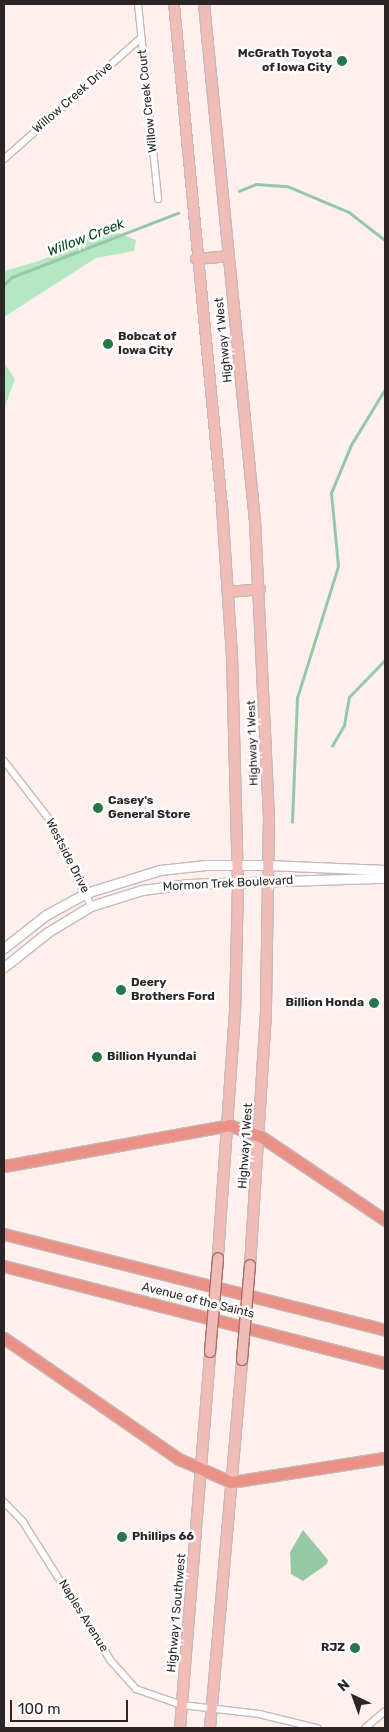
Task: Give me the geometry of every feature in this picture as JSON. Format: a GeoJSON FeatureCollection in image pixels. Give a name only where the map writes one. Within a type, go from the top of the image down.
{"type":"FeatureCollection","features":[{"type":"Feature","properties":{"kind":"highway"},"geometry":{"type":"LineString","coordinates":[[4,1166],[228,1125],[260,1136],[385,1220]]}},
{"type":"Feature","properties":{"kind":"highway","name":"Avenue of the Saints"},"geometry":{"type":"LineString","coordinates":[[4,1234],[385,1330]]}},
{"type":"Feature","properties":{"kind":"highway","name":"Avenue of the Saints"},"geometry":{"type":"LineString","coordinates":[[4,1266],[385,1363]]}},
{"type":"Feature","properties":{"kind":"highway"},"geometry":{"type":"LineString","coordinates":[[4,1338],[179,1459],[231,1482],[385,1458]]}},
{"type":"Feature","properties":{"kind":"main road","name":"Highway 1 West"},"geometry":{"type":"LineString","coordinates":[[174,4],[228,592],[238,865],[228,1125],[201,1469]]}},
{"type":"Feature","properties":{"kind":"main road","name":"Highway 1 West"},"geometry":{"type":"LineString","coordinates":[[204,4],[260,589],[268,816],[266,1012],[260,1136],[231,1482]]}},
{"type":"Feature","properties":{"kind":"main road"},"geometry":{"type":"LineString","coordinates":[[196,258],[228,256]]}},
{"type":"Feature","properties":{"kind":"main road"},"geometry":{"type":"LineString","coordinates":[[228,592],[260,589]]}},
{"type":"Feature","properties":{"kind":"main road","name":"Mormon Trek Boulevard"},"geometry":{"type":"LineString","coordinates":[[4,948],[46,915],[86,893],[137,875],[180,866],[267,865],[385,870]]}},
{"type":"Feature","properties":{"kind":"main road","name":"Mormon Trek Boulevard"},"geometry":{"type":"LineString","coordinates":[[4,967],[48,932],[91,906],[122,895],[164,886],[385,878]]}},
{"type":"Feature","properties":{"kind":"main road","name":"Highway 1 Southwest"},"geometry":{"type":"LineString","coordinates":[[180,1728],[201,1469]]}},
{"type":"Feature","properties":{"kind":"main road"},"geometry":{"type":"LineString","coordinates":[[210,1728],[231,1482]]}},
{"type":"Feature","properties":{"kind":"street","name":"Willow Creek Court"},"geometry":{"type":"LineString","coordinates":[[138,4],[158,199]]}},
{"type":"Feature","properties":{"kind":"street","name":"Willow Creek Drive"},"geometry":{"type":"LineString","coordinates":[[4,158],[141,38]]}},
{"type":"Feature","properties":{"kind":"street","name":"Westside Drive"},"geometry":{"type":"LineString","coordinates":[[4,761],[49,819],[91,906]]}},
{"type":"Feature","properties":{"kind":"street","name":"Naples Avenue"},"geometry":{"type":"LineString","coordinates":[[4,1502],[24,1522],[128,1682],[150,1696],[182,1704],[259,1714],[317,1728]]}},
{"type":"Feature","properties":{"kind":"street"},"geometry":{"type":"LineString","coordinates":[[365,1728],[385,1711]]}},
{"type":"Feature","properties":{"kind":"shaded area"},"geometry":{"type":"Polygon","coordinates":[[[118,233],[136,240],[134,251],[96,258],[4,317],[4,271],[39,261],[99,235],[118,233]]]}},
{"type":"Feature","properties":{"kind":"shaded area"},"geometry":{"type":"Polygon","coordinates":[[[4,363],[15,379],[4,409],[4,363]]]}},
{"type":"Feature","properties":{"kind":"shaded area"},"geometry":{"type":"Polygon","coordinates":[[[303,1530],[328,1560],[327,1564],[303,1581],[291,1574],[290,1552],[303,1530]]]}},
{"type":"Feature","properties":{"kind":"waterway","name":"Willow Creek"},"geometry":{"type":"LineString","coordinates":[[239,191],[256,184],[287,186],[349,212],[385,240]]}},
{"type":"Feature","properties":{"kind":"waterway","name":"Willow Creek"},"geometry":{"type":"LineString","coordinates":[[4,285],[12,277],[178,213]]}},
{"type":"Feature","properties":{"kind":"waterway"},"geometry":{"type":"LineString","coordinates":[[292,822],[297,698],[338,566],[331,493],[351,445],[385,389]]}},
{"type":"Feature","properties":{"kind":"waterway"},"geometry":{"type":"LineString","coordinates":[[332,746],[344,725],[349,697],[385,660]]}},
{"type":"Feature","properties":{"kind":"place","name":"McGrath Toyota of Iowa City"},"geometry":{"type":"Point","coordinates":[342,61]}},
{"type":"Feature","properties":{"kind":"place","name":"Bobcat of Iowa City"},"geometry":{"type":"Point","coordinates":[108,344]}},
{"type":"Feature","properties":{"kind":"place","name":"Casey's General Store"},"geometry":{"type":"Point","coordinates":[98,808]}},
{"type":"Feature","properties":{"kind":"place","name":"Deery Brothers Ford"},"geometry":{"type":"Point","coordinates":[121,990]}},
{"type":"Feature","properties":{"kind":"place","name":"Billion Honda"},"geometry":{"type":"Point","coordinates":[374,1003]}},
{"type":"Feature","properties":{"kind":"place","name":"Billion Hyundai"},"geometry":{"type":"Point","coordinates":[97,1057]}},
{"type":"Feature","properties":{"kind":"place","name":"Phillips 66"},"geometry":{"type":"Point","coordinates":[122,1537]}},
{"type":"Feature","properties":{"kind":"place","name":"RJZ"},"geometry":{"type":"Point","coordinates":[355,1648]}}]}
